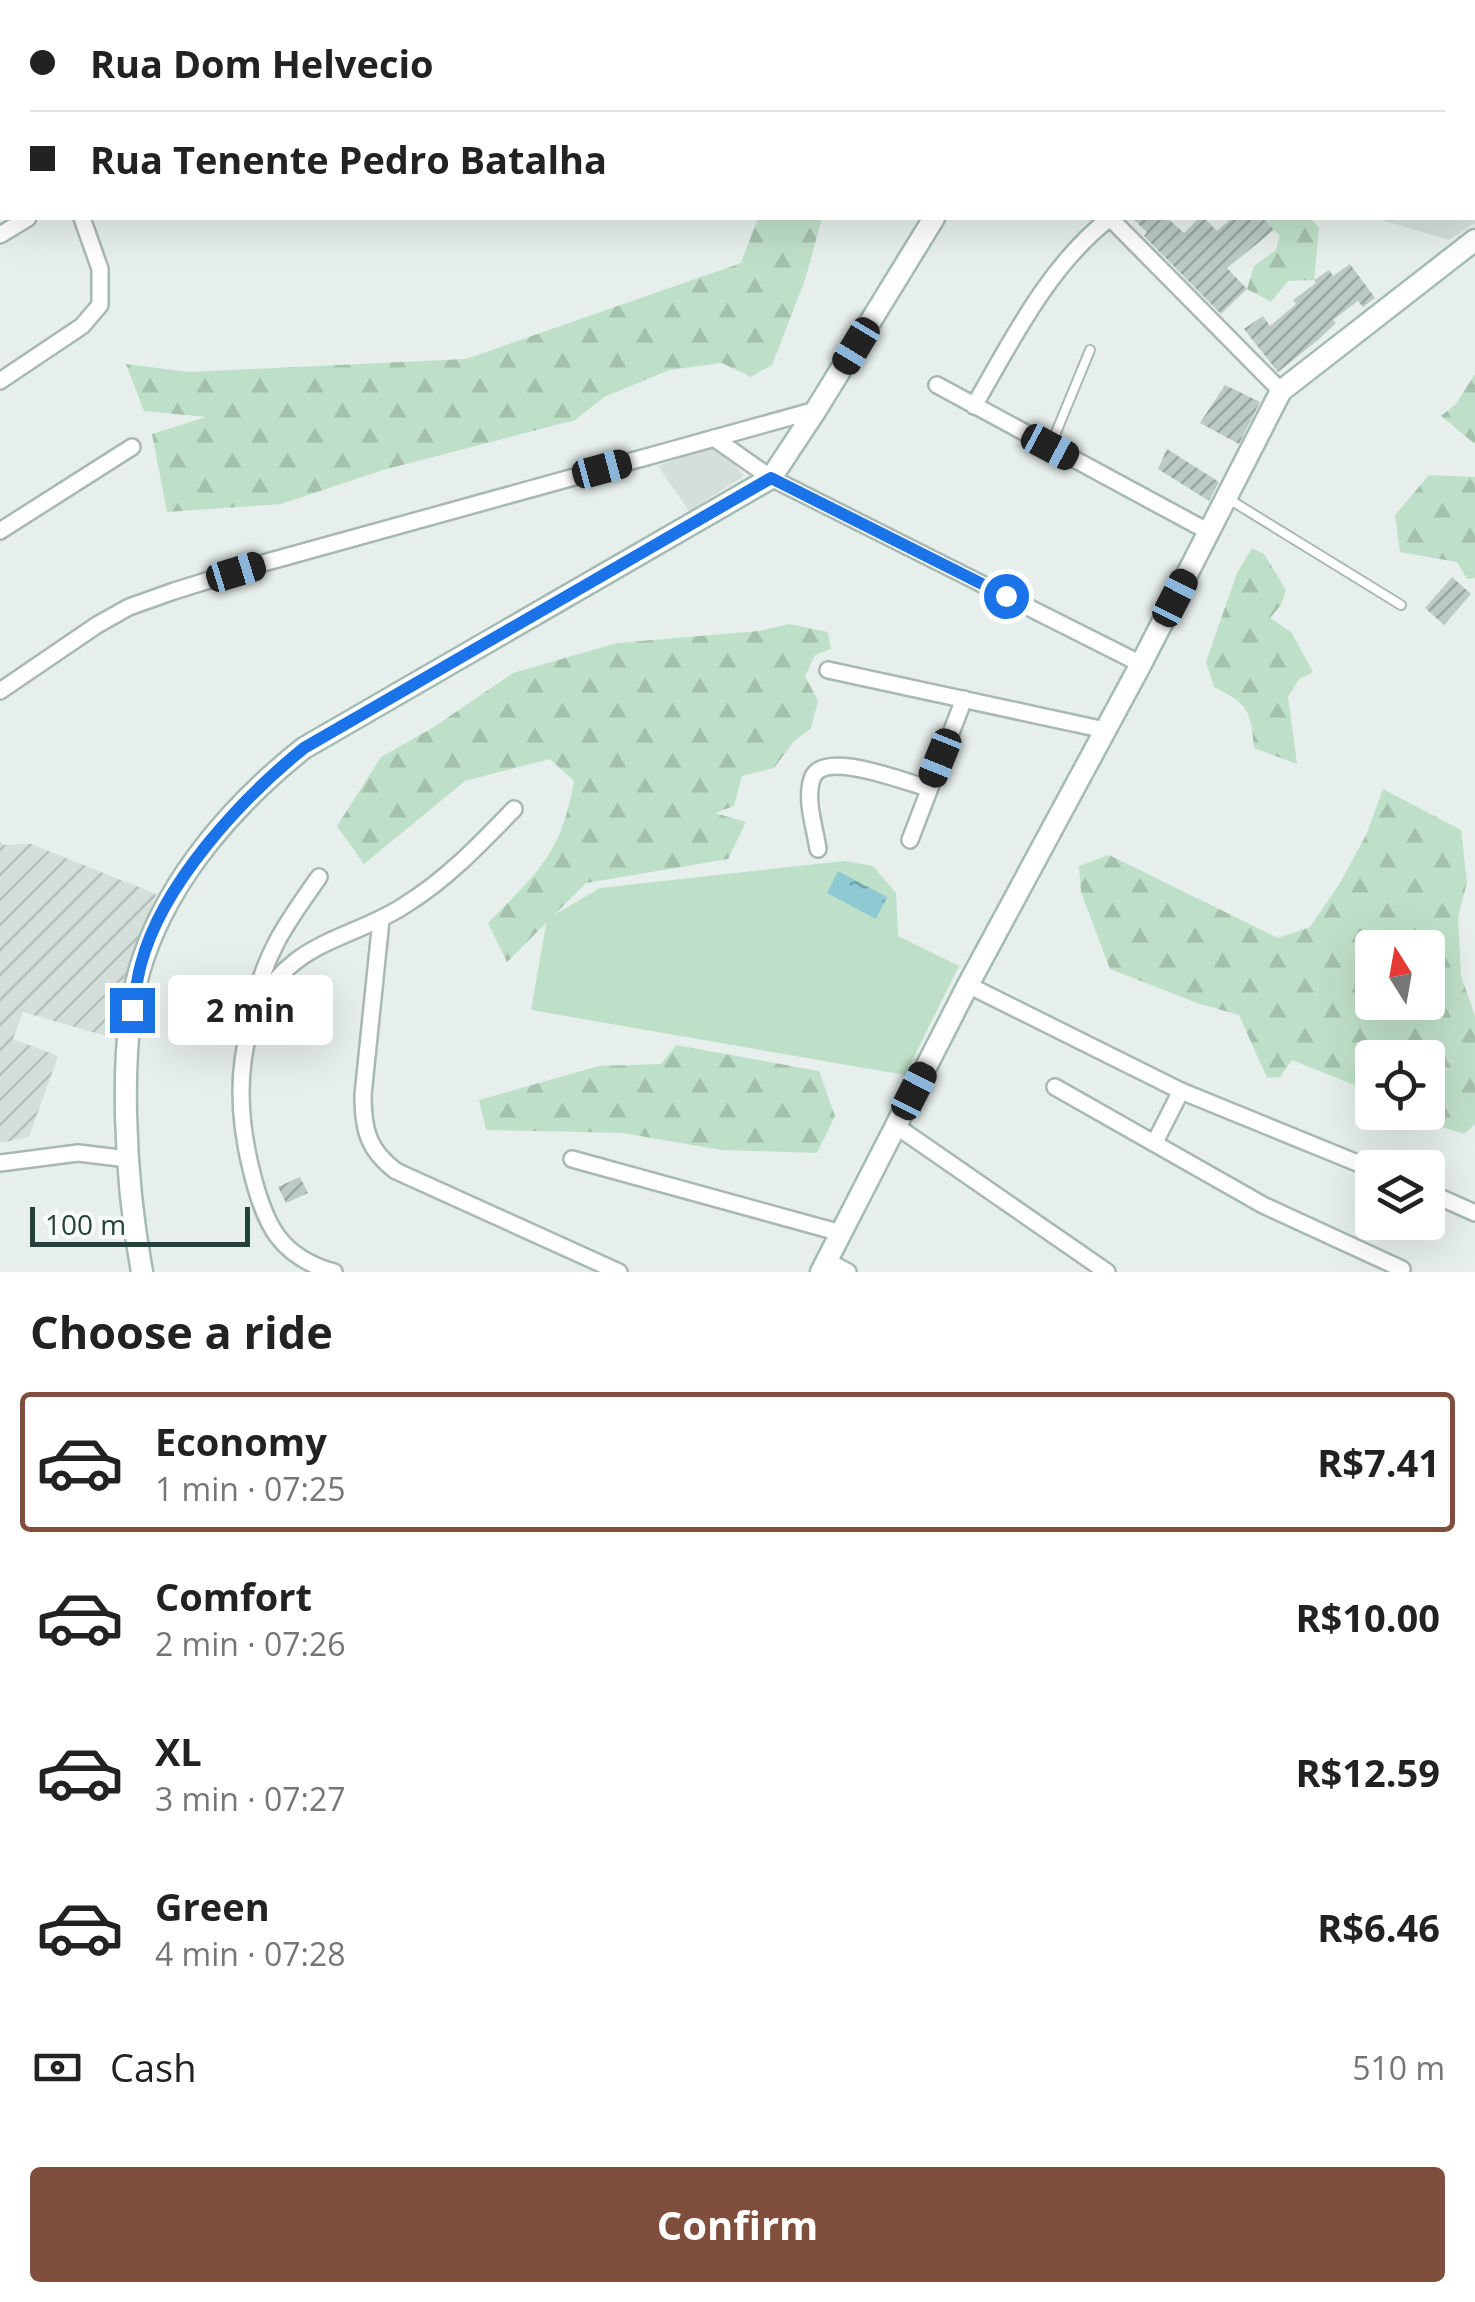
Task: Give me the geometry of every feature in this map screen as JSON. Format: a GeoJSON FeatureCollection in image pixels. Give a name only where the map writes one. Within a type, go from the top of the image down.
{"type":"FeatureCollection","features":[{"type":"Feature","properties":{"kind":"street"},"geometry":{"type":"LineString","coordinates":[[0,235],[25,220]]}},
{"type":"Feature","properties":{"kind":"street"},"geometry":{"type":"LineString","coordinates":[[0,381],[82,326],[100,304],[100,269],[83,220]]}},
{"type":"Feature","properties":{"kind":"street"},"geometry":{"type":"LineString","coordinates":[[142,1272],[128,1158],[132,1010],[142,962],[156,928],[184,877],[223,825],[265,779],[304,748],[771,478],[933,220]]}},
{"type":"Feature","properties":{"kind":"street"},"geometry":{"type":"LineString","coordinates":[[974,406],[1058,271],[1107,220]]}},
{"type":"Feature","properties":{"kind":"street"},"geometry":{"type":"LineString","coordinates":[[1112,220],[1281,391]]}},
{"type":"Feature","properties":{"kind":"street"},"geometry":{"type":"LineString","coordinates":[[848,1272],[824,1267],[968,985],[1142,664],[1281,391],[1475,240]]}},
{"type":"Feature","properties":{"kind":"street"},"geometry":{"type":"LineString","coordinates":[[937,385],[1209,532]]}},
{"type":"Feature","properties":{"kind":"street"},"geometry":{"type":"LineString","coordinates":[[0,690],[97,625],[129,607],[174,590],[816,410]]}},
{"type":"Feature","properties":{"kind":"street"},"geometry":{"type":"LineString","coordinates":[[714,438],[771,478],[1142,664]]}},
{"type":"Feature","properties":{"kind":"street"},"geometry":{"type":"LineString","coordinates":[[0,531],[132,447]]}},
{"type":"Feature","properties":{"kind":"street"},"geometry":{"type":"LineString","coordinates":[[828,670],[1104,730]]}},
{"type":"Feature","properties":{"kind":"street"},"geometry":{"type":"LineString","coordinates":[[910,840],[964,699]]}},
{"type":"Feature","properties":{"kind":"street"},"geometry":{"type":"LineString","coordinates":[[818,849],[811,786],[816,770],[848,766],[928,788]]}},
{"type":"Feature","properties":{"kind":"street"},"geometry":{"type":"LineString","coordinates":[[251,1024],[273,985],[296,961],[330,941],[381,920],[433,886],[514,809]]}},
{"type":"Feature","properties":{"kind":"street"},"geometry":{"type":"LineString","coordinates":[[319,877],[267,957],[242,1066],[240,1106],[259,1203],[272,1230],[290,1253],[310,1266],[334,1272]]}},
{"type":"Feature","properties":{"kind":"street"},"geometry":{"type":"LineString","coordinates":[[381,920],[362,1095],[368,1143],[396,1171],[618,1272]]}},
{"type":"Feature","properties":{"kind":"street"},"geometry":{"type":"LineString","coordinates":[[968,985],[1180,1092],[1355,1162]]}},
{"type":"Feature","properties":{"kind":"street"},"geometry":{"type":"LineString","coordinates":[[1055,1087],[1263,1205],[1402,1269]]}},
{"type":"Feature","properties":{"kind":"street"},"geometry":{"type":"LineString","coordinates":[[1155,1142],[1180,1092]]}},
{"type":"Feature","properties":{"kind":"street"},"geometry":{"type":"LineString","coordinates":[[896,1126],[1108,1272]]}},
{"type":"Feature","properties":{"kind":"street"},"geometry":{"type":"LineString","coordinates":[[0,1164],[78,1153],[128,1158]]}},
{"type":"Feature","properties":{"kind":"street"},"geometry":{"type":"LineString","coordinates":[[572,1159],[841,1233]]}},
{"type":"Feature","properties":{"kind":"street"},"geometry":{"type":"LineString","coordinates":[[1445,1200],[1475,1213]]}},
{"type":"Feature","properties":{"kind":"lane"},"geometry":{"type":"LineString","coordinates":[[1050,447],[1090,350]]}},
{"type":"Feature","properties":{"kind":"lane"},"geometry":{"type":"LineString","coordinates":[[1227,498],[1401,605]]}},
{"type":"Feature","properties":{"kind":"shaded area"},"geometry":{"type":"Polygon","coordinates":[[[1382,220],[1475,220],[1449,240],[1382,220]]]}},
{"type":"Feature","properties":{"kind":"shaded area"},"geometry":{"type":"Polygon","coordinates":[[[717,444],[744,476],[689,511],[658,466],[717,444]]]}},
{"type":"Feature","properties":{"kind":"shaded area"},"geometry":{"type":"Polygon","coordinates":[[[0,841],[3,845],[31,844],[156,894],[113,1038],[23,1012],[13,1039],[58,1056],[29,1137],[0,1143],[0,841]]]}},
{"type":"Feature","properties":{"kind":"green space"},"geometry":{"type":"Polygon","coordinates":[[[757,220],[821,220],[805,280],[772,365],[751,377],[722,363],[669,370],[604,397],[575,420],[383,470],[281,504],[167,512],[152,434],[206,417],[144,411],[126,364],[189,372],[466,359],[741,263],[757,220]]]}},
{"type":"Feature","properties":{"kind":"green space"},"geometry":{"type":"Polygon","coordinates":[[[1265,220],[1312,220],[1319,228],[1314,280],[1288,281],[1271,302],[1247,289],[1254,266],[1276,250],[1280,236],[1265,220]]]}},
{"type":"Feature","properties":{"kind":"green space"},"geometry":{"type":"Polygon","coordinates":[[[1475,374],[1475,444],[1441,416],[1456,404],[1475,374]]]}},
{"type":"Feature","properties":{"kind":"green space"},"geometry":{"type":"Polygon","coordinates":[[[1429,475],[1475,477],[1475,578],[1467,579],[1457,562],[1400,552],[1395,515],[1429,475]]]}},
{"type":"Feature","properties":{"kind":"green space"},"geometry":{"type":"Polygon","coordinates":[[[1252,548],[1264,554],[1286,590],[1281,605],[1270,618],[1291,632],[1313,672],[1299,679],[1288,697],[1297,764],[1254,748],[1246,710],[1214,687],[1206,662],[1237,573],[1252,548]]]}},
{"type":"Feature","properties":{"kind":"green space"},"geometry":{"type":"Polygon","coordinates":[[[789,624],[828,632],[831,649],[815,655],[805,676],[818,701],[811,728],[794,741],[774,768],[742,776],[734,806],[715,813],[746,822],[728,859],[586,883],[507,962],[488,923],[545,861],[569,806],[574,781],[550,759],[465,781],[364,864],[337,826],[381,757],[434,727],[513,673],[617,643],[759,631],[789,624]]]}},
{"type":"Feature","properties":{"kind":"green space"},"geometry":{"type":"Polygon","coordinates":[[[1383,789],[1461,830],[1467,882],[1458,917],[1461,976],[1475,1016],[1475,1124],[1464,1134],[1445,1128],[1445,1040],[1355,1040],[1355,1085],[1292,1060],[1280,1077],[1267,1078],[1239,1015],[1110,969],[1081,892],[1079,866],[1109,855],[1278,938],[1310,927],[1366,835],[1383,789]]]}},
{"type":"Feature","properties":{"kind":"green space"},"geometry":{"type":"Polygon","coordinates":[[[844,861],[873,866],[896,893],[898,936],[959,966],[905,1075],[531,1010],[547,919],[600,888],[844,861]]]}},
{"type":"Feature","properties":{"kind":"green space"},"geometry":{"type":"Polygon","coordinates":[[[676,1045],[819,1071],[835,1116],[817,1153],[721,1150],[623,1133],[486,1130],[479,1100],[599,1066],[661,1064],[676,1045]]]}},
{"type":"Feature","properties":{"kind":"water"},"geometry":{"type":"Polygon","coordinates":[[[838,871],[887,897],[876,919],[827,893],[838,871]]]}},
{"type":"Feature","properties":{"kind":"building"},"geometry":{"type":"Polygon","coordinates":[[[1134,220],[1169,220],[1184,233],[1197,220],[1206,220],[1217,231],[1230,220],[1265,220],[1274,230],[1227,268],[1247,289],[1221,314],[1144,236],[1147,232],[1134,220]]]}},
{"type":"Feature","properties":{"kind":"building"},"geometry":{"type":"Polygon","coordinates":[[[1350,264],[1375,298],[1363,307],[1358,301],[1333,320],[1336,323],[1278,372],[1244,329],[1263,316],[1270,326],[1296,304],[1293,300],[1316,283],[1314,280],[1329,270],[1333,276],[1350,264]]]}},
{"type":"Feature","properties":{"kind":"building"},"geometry":{"type":"Polygon","coordinates":[[[1225,385],[1260,402],[1239,444],[1200,423],[1225,385]]]}},
{"type":"Feature","properties":{"kind":"building"},"geometry":{"type":"Polygon","coordinates":[[[1167,449],[1219,482],[1209,501],[1158,469],[1167,449]]]}},
{"type":"Feature","properties":{"kind":"building"},"geometry":{"type":"Polygon","coordinates":[[[1452,577],[1471,594],[1444,625],[1425,608],[1452,577]]]}},
{"type":"Feature","properties":{"kind":"building"},"geometry":{"type":"Polygon","coordinates":[[[300,1177],[308,1193],[286,1203],[278,1187],[300,1177]]]}},
{"type":"Feature","properties":{"kind":"route"},"geometry":{"type":"LineString","coordinates":[[132,1010],[142,962],[184,877],[223,825],[265,779],[304,748],[377,704],[771,478],[1006,596]]}}]}
